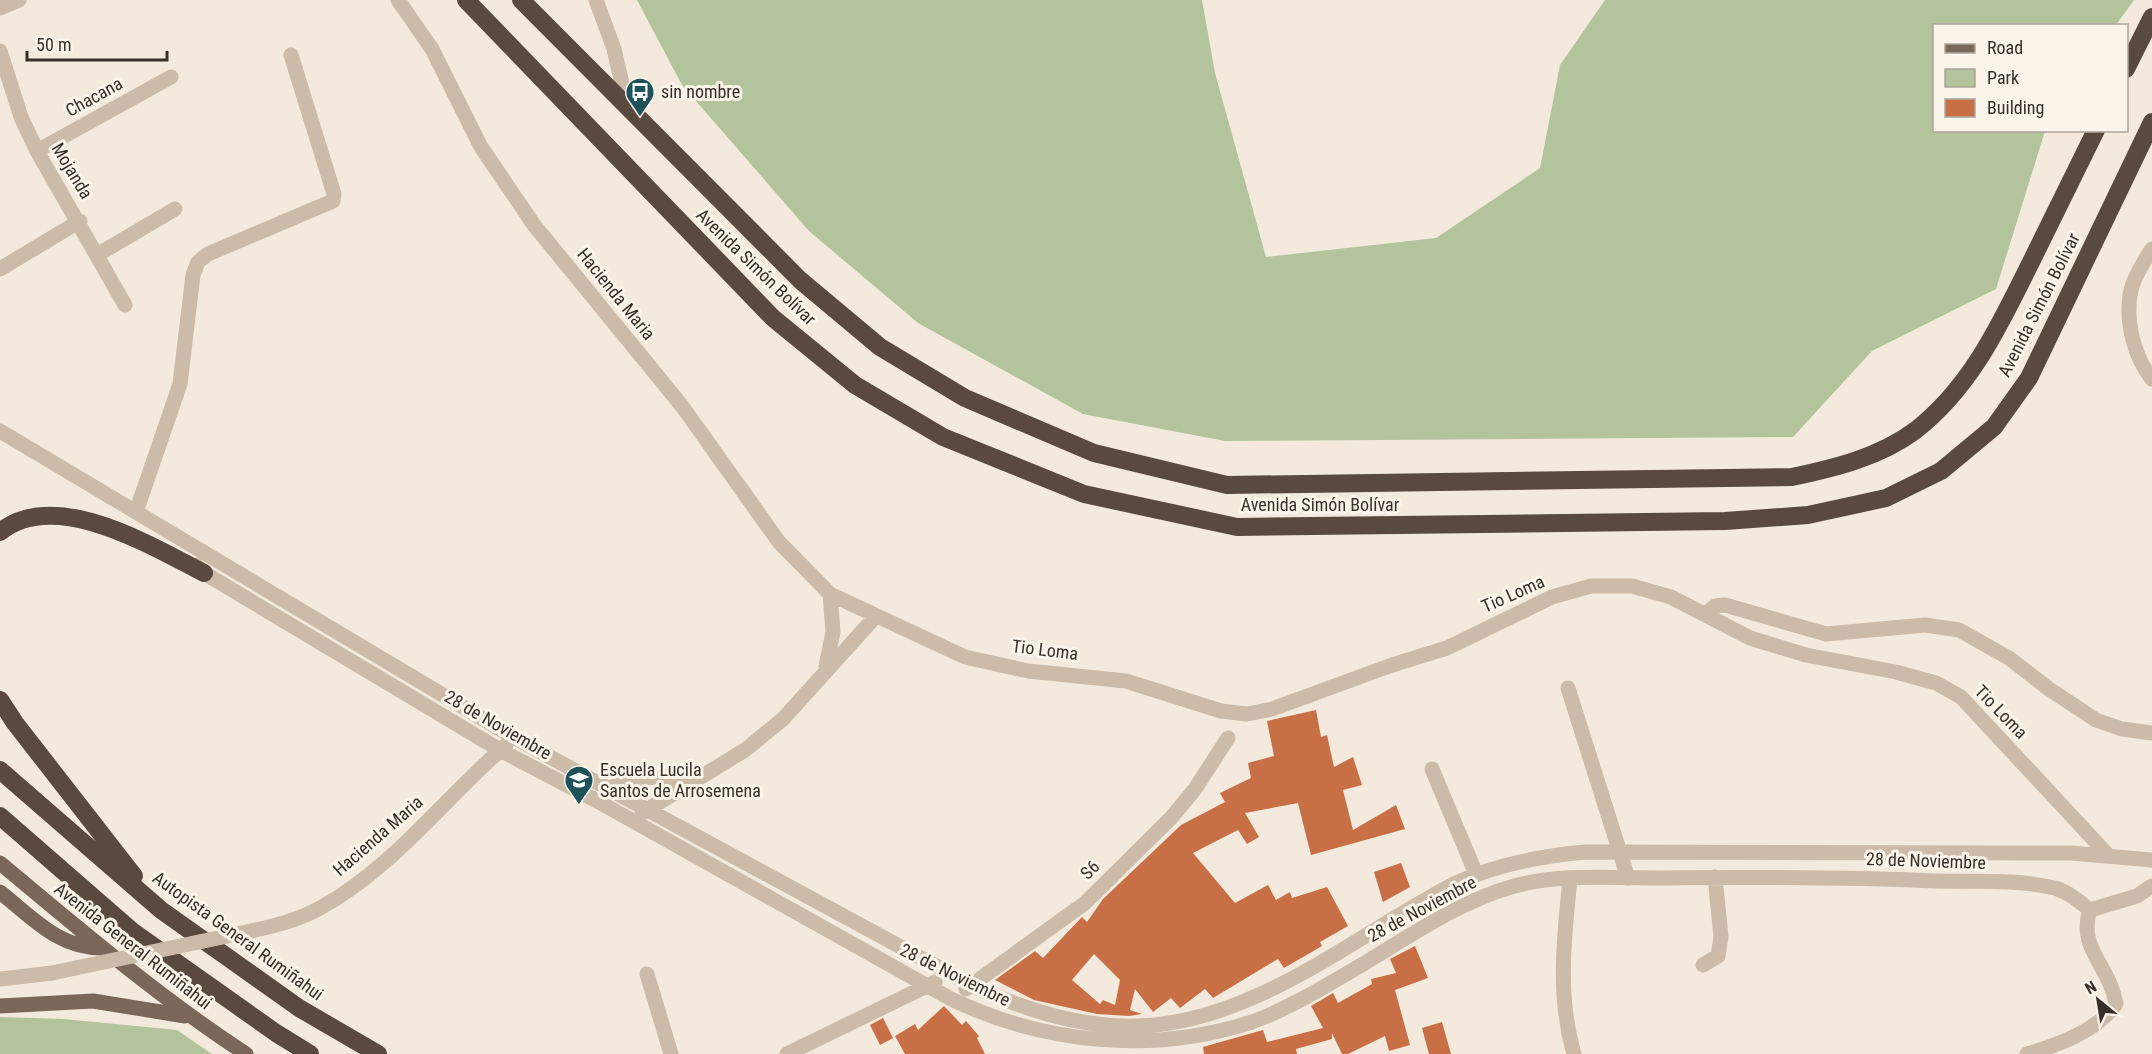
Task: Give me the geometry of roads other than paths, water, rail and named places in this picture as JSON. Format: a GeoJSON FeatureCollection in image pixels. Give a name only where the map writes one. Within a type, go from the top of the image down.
{"type":"FeatureCollection","features":[{"type":"Feature","properties":{"kind":"highway","name":"Avenida Simón Bolívar"},"geometry":{"type":"LineString","coordinates":[[466,0],[773,318],[855,385],[943,437],[1084,494],[1237,527],[1725,521],[1808,515],[1886,498],[1941,471],[1994,427],[2028,378],[2152,122]]}},
{"type":"Feature","properties":{"kind":"highway","name":"Avenida Simón Bolívar"},"geometry":{"type":"LineString","coordinates":[[521,0],[800,280],[880,347],[965,398],[1094,453],[1227,485],[1792,477],[1842,467],[1886,448],[1914,431],[1962,385],[1988,349],[2095,132]]}},
{"type":"Feature","properties":{"kind":"highway"},"geometry":{"type":"LineString","coordinates":[[2128,67],[2152,17]]}},
{"type":"Feature","properties":{"kind":"highway"},"geometry":{"type":"LineString","coordinates":[[0,532],[9,524],[36,515],[68,516],[152,546],[204,573]]}},
{"type":"Feature","properties":{"kind":"highway"},"geometry":{"type":"LineString","coordinates":[[0,700],[15,723],[161,910]]}},
{"type":"Feature","properties":{"kind":"highway","name":"Autopista General Rumiñahui"},"geometry":{"type":"LineString","coordinates":[[0,770],[161,910],[299,1008],[378,1054]]}},
{"type":"Feature","properties":{"kind":"highway"},"geometry":{"type":"LineString","coordinates":[[0,816],[132,931],[276,1033],[310,1054]]}},
{"type":"Feature","properties":{"kind":"main road","name":"Avenida General Rumiñahui"},"geometry":{"type":"LineString","coordinates":[[0,863],[189,1017],[246,1054]]}},
{"type":"Feature","properties":{"kind":"main road"},"geometry":{"type":"LineString","coordinates":[[0,892],[63,942],[81,948],[102,948]]}},
{"type":"Feature","properties":{"kind":"main road"},"geometry":{"type":"LineString","coordinates":[[0,1006],[93,1001],[189,1017]]}},
{"type":"Feature","properties":{"kind":"street"},"geometry":{"type":"LineString","coordinates":[[0,9],[19,0]]}},
{"type":"Feature","properties":{"kind":"street","name":"Hacienda Maria"},"geometry":{"type":"LineString","coordinates":[[398,0],[432,49],[481,147],[534,225],[682,406],[779,542],[830,594],[876,616]]}},
{"type":"Feature","properties":{"kind":"street"},"geometry":{"type":"LineString","coordinates":[[596,0],[614,49],[627,105]]}},
{"type":"Feature","properties":{"kind":"street","name":"Mojanda"},"geometry":{"type":"LineString","coordinates":[[0,51],[21,117],[37,151],[80,221],[125,306]]}},
{"type":"Feature","properties":{"kind":"street"},"geometry":{"type":"LineString","coordinates":[[136,512],[180,384],[193,275],[198,262],[208,254],[333,201],[334,195],[291,55]]}},
{"type":"Feature","properties":{"kind":"street","name":"Chacana"},"geometry":{"type":"LineString","coordinates":[[37,151],[171,77]]}},
{"type":"Feature","properties":{"kind":"street"},"geometry":{"type":"LineString","coordinates":[[97,255],[175,209]]}},
{"type":"Feature","properties":{"kind":"street"},"geometry":{"type":"LineString","coordinates":[[0,268],[80,221]]}},
{"type":"Feature","properties":{"kind":"street"},"geometry":{"type":"LineString","coordinates":[[2152,249],[2130,293],[2130,329],[2142,367],[2152,379]]}},
{"type":"Feature","properties":{"kind":"street"},"geometry":{"type":"LineString","coordinates":[[0,431],[515,738],[971,985],[1008,1001],[1062,1017],[1137,1027],[1169,1023],[1231,1005],[1274,987],[1433,895],[1476,874],[1547,856],[1622,852],[2107,854],[2152,860]]}},
{"type":"Feature","properties":{"kind":"street","name":"28 de Noviembre"},"geometry":{"type":"LineString","coordinates":[[166,531],[204,573],[500,750],[599,802],[627,820],[951,999],[1013,1025],[1062,1037],[1139,1045],[1178,1041],[1251,1023],[1284,1008],[1445,915],[1479,898],[1513,886],[1570,879],[1864,878],[2056,888],[2075,897],[2090,910]]}},
{"type":"Feature","properties":{"kind":"street","name":"Tio Loma"},"geometry":{"type":"LineString","coordinates":[[876,616],[965,657],[1028,671],[1125,681],[1221,711],[1247,714],[1272,709],[1392,665],[1447,648],[1552,597],[1591,586],[1632,586],[1671,597],[1750,638],[1806,655],[1936,682],[1961,697],[2107,854]]}},
{"type":"Feature","properties":{"kind":"street"},"geometry":{"type":"LineString","coordinates":[[826,669],[833,632],[830,594]]}},
{"type":"Feature","properties":{"kind":"street"},"geometry":{"type":"LineString","coordinates":[[1705,614],[1715,606],[1725,605],[1826,634],[1925,625],[1959,630],[2009,657],[2049,689],[2096,720],[2122,729],[2152,733]]}},
{"type":"Feature","properties":{"kind":"street"},"geometry":{"type":"LineString","coordinates":[[627,820],[745,750],[783,719],[876,616]]}},
{"type":"Feature","properties":{"kind":"street"},"geometry":{"type":"LineString","coordinates":[[1568,688],[1622,852],[1628,878]]}},
{"type":"Feature","properties":{"kind":"street","name":"Hacienda Maria"},"geometry":{"type":"LineString","coordinates":[[0,979],[52,973],[251,931],[278,925],[320,908],[369,875],[515,738]]}},
{"type":"Feature","properties":{"kind":"street","name":"S6"},"geometry":{"type":"LineString","coordinates":[[951,999],[1085,903],[1171,818],[1195,789],[1228,738]]}},
{"type":"Feature","properties":{"kind":"street"},"geometry":{"type":"LineString","coordinates":[[1432,769],[1476,874]]}},
{"type":"Feature","properties":{"kind":"street"},"geometry":{"type":"LineString","coordinates":[[599,802],[611,788],[632,779],[695,780]]}},
{"type":"Feature","properties":{"kind":"street"},"geometry":{"type":"LineString","coordinates":[[1864,878],[1865,853]]}},
{"type":"Feature","properties":{"kind":"street"},"geometry":{"type":"LineString","coordinates":[[1703,965],[1718,956],[1721,937],[1715,877]]}},
{"type":"Feature","properties":{"kind":"street"},"geometry":{"type":"LineString","coordinates":[[1570,879],[1563,972],[1566,1020],[1574,1054]]}},
{"type":"Feature","properties":{"kind":"street"},"geometry":{"type":"LineString","coordinates":[[2027,1054],[2049,1052],[2108,1016],[2116,1004],[2113,987],[2085,935],[2090,910],[2137,896],[2152,886]]}},
{"type":"Feature","properties":{"kind":"street"},"geometry":{"type":"LineString","coordinates":[[787,1054],[821,1047],[951,973]]}},
{"type":"Feature","properties":{"kind":"street"},"geometry":{"type":"LineString","coordinates":[[647,974],[671,1054]]}},
{"type":"Feature","properties":{"kind":"place","name":"sin nombre"},"geometry":{"type":"Point","coordinates":[640,118]}},
{"type":"Feature","properties":{"kind":"place","name":"Escuela Lucila Santos de Arrosemena"},"geometry":{"type":"Point","coordinates":[579,806]}}]}
